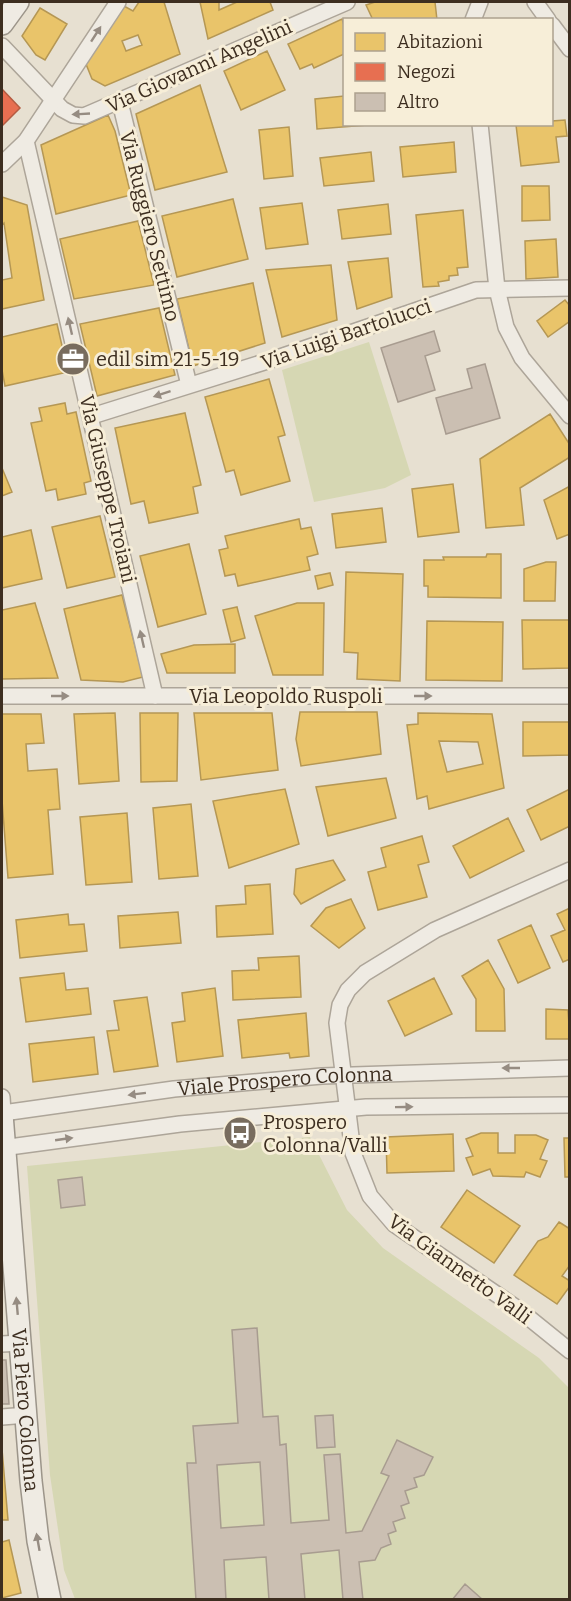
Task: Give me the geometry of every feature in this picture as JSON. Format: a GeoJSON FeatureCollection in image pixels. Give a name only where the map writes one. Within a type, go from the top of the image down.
{"type":"FeatureCollection","features":[{"type":"Feature","properties":{"kind":"street"},"geometry":{"type":"LineString","coordinates":[[2,24],[18,2]]}},
{"type":"Feature","properties":{"kind":"street"},"geometry":{"type":"LineString","coordinates":[[2,164],[26,141],[118,2]]}},
{"type":"Feature","properties":{"kind":"street","name":"Via Giovanni Angelini"},"geometry":{"type":"LineString","coordinates":[[53,101],[68,113],[81,116],[120,102],[347,2]]}},
{"type":"Feature","properties":{"kind":"street"},"geometry":{"type":"LineString","coordinates":[[474,18],[480,2]]}},
{"type":"Feature","properties":{"kind":"street"},"geometry":{"type":"LineString","coordinates":[[535,2],[547,18]]}},
{"type":"Feature","properties":{"kind":"street"},"geometry":{"type":"LineString","coordinates":[[553,26],[570,49]]}},
{"type":"Feature","properties":{"kind":"street"},"geometry":{"type":"LineString","coordinates":[[2,46],[53,101]]}},
{"type":"Feature","properties":{"kind":"street","name":"Via Ruggiero Settimo"},"geometry":{"type":"LineString","coordinates":[[120,102],[189,385]]}},
{"type":"Feature","properties":{"kind":"street"},"geometry":{"type":"LineString","coordinates":[[480,126],[497,289],[512,341],[535,375],[570,417]]}},
{"type":"Feature","properties":{"kind":"street","name":"Via Giuseppe Troiani"},"geometry":{"type":"LineString","coordinates":[[26,141],[92,416],[155,696]]}},
{"type":"Feature","properties":{"kind":"street","name":"Via Luigi Bartolucci"},"geometry":{"type":"LineString","coordinates":[[92,416],[476,290],[570,288]]}},
{"type":"Feature","properties":{"kind":"street","name":"Via Leopoldo Ruspoli"},"geometry":{"type":"LineString","coordinates":[[2,696],[570,696]]}},
{"type":"Feature","properties":{"kind":"street","name":"Via Giannetto Valli"},"geometry":{"type":"LineString","coordinates":[[570,870],[435,930],[355,981],[348,990],[338,1014],[346,1109],[360,1176],[369,1196],[383,1213],[408,1234],[518,1309],[570,1351]]}},
{"type":"Feature","properties":{"kind":"street","name":"Viale Prospero Colonna"},"geometry":{"type":"LineString","coordinates":[[2,1108],[342,1074],[570,1068]]}},
{"type":"Feature","properties":{"kind":"street","name":"Viale Prospero Colonna"},"geometry":{"type":"LineString","coordinates":[[4,1148],[180,1124],[346,1109],[570,1105]]}},
{"type":"Feature","properties":{"kind":"street","name":"Via Piero Colonna"},"geometry":{"type":"LineString","coordinates":[[2,1108],[11,1344],[27,1415],[35,1522],[50,1599]]}},
{"type":"Feature","properties":{"kind":"street"},"geometry":{"type":"LineString","coordinates":[[2,1417],[27,1415]]}},
{"type":"Feature","properties":{"kind":"green space"},"geometry":{"type":"Polygon","coordinates":[[[369,342],[411,475],[385,488],[314,502],[282,370],[369,342]]]}},
{"type":"Feature","properties":{"kind":"green space"},"geometry":{"type":"Polygon","coordinates":[[[310,1137],[347,1210],[383,1248],[539,1358],[569,1388],[569,1599],[75,1599],[64,1570],[50,1475],[27,1166],[310,1137]]]}},
{"type":"Feature","properties":{"kind":"building: Abitazioni"},"geometry":{"type":"Polygon","coordinates":[[[139,2],[164,2],[180,54],[105,86],[92,79],[86,64],[124,6],[133,11],[139,2]],[[138,35],[122,41],[126,51],[142,45],[138,35]]]}},
{"type":"Feature","properties":{"kind":"building: Abitazioni"},"geometry":{"type":"Polygon","coordinates":[[[200,2],[219,2],[219,10],[237,2],[270,2],[273,10],[208,39],[200,2]]]}},
{"type":"Feature","properties":{"kind":"building: Abitazioni"},"geometry":{"type":"Polygon","coordinates":[[[375,2],[435,2],[437,18],[372,18],[366,5],[375,2]]]}},
{"type":"Feature","properties":{"kind":"building: Abitazioni"},"geometry":{"type":"Polygon","coordinates":[[[40,8],[67,24],[45,60],[36,55],[22,36],[40,8]]]}},
{"type":"Feature","properties":{"kind":"building: Abitazioni"},"geometry":{"type":"Polygon","coordinates":[[[342,19],[343,54],[314,68],[312,64],[300,69],[288,44],[342,19]]]}},
{"type":"Feature","properties":{"kind":"building: Abitazioni"},"geometry":{"type":"Polygon","coordinates":[[[267,51],[285,90],[241,110],[224,71],[267,51]]]}},
{"type":"Feature","properties":{"kind":"building: Abitazioni"},"geometry":{"type":"Polygon","coordinates":[[[200,85],[227,172],[155,190],[136,114],[200,85]]]}},
{"type":"Feature","properties":{"kind":"building: Abitazioni"},"geometry":{"type":"Polygon","coordinates":[[[343,96],[343,126],[355,126],[317,129],[315,99],[343,96]]]}},
{"type":"Feature","properties":{"kind":"building: Abitazioni"},"geometry":{"type":"Polygon","coordinates":[[[108,115],[115,131],[131,195],[56,214],[41,145],[108,115]]]}},
{"type":"Feature","properties":{"kind":"building: Abitazioni"},"geometry":{"type":"Polygon","coordinates":[[[565,120],[567,136],[556,137],[559,162],[521,166],[516,126],[553,126],[553,121],[565,120]]]}},
{"type":"Feature","properties":{"kind":"building: Abitazioni"},"geometry":{"type":"Polygon","coordinates":[[[289,127],[293,176],[264,179],[259,130],[289,127]]]}},
{"type":"Feature","properties":{"kind":"building: Abitazioni"},"geometry":{"type":"Polygon","coordinates":[[[454,142],[456,172],[403,177],[400,147],[454,142]]]}},
{"type":"Feature","properties":{"kind":"building: Abitazioni"},"geometry":{"type":"Polygon","coordinates":[[[371,152],[374,181],[324,186],[320,158],[371,152]]]}},
{"type":"Feature","properties":{"kind":"building: Abitazioni"},"geometry":{"type":"Polygon","coordinates":[[[522,186],[549,186],[550,220],[522,221],[522,186]]]}},
{"type":"Feature","properties":{"kind":"building: Abitazioni"},"geometry":{"type":"Polygon","coordinates":[[[2,197],[27,205],[44,300],[2,309],[2,280],[12,278],[4,223],[2,225],[2,197]]]}},
{"type":"Feature","properties":{"kind":"building: Abitazioni"},"geometry":{"type":"Polygon","coordinates":[[[233,199],[248,259],[177,277],[162,216],[233,199]]]}},
{"type":"Feature","properties":{"kind":"building: Abitazioni"},"geometry":{"type":"Polygon","coordinates":[[[302,203],[308,244],[266,249],[260,208],[302,203]]]}},
{"type":"Feature","properties":{"kind":"building: Abitazioni"},"geometry":{"type":"Polygon","coordinates":[[[388,204],[391,234],[342,239],[338,210],[388,204]]]}},
{"type":"Feature","properties":{"kind":"building: Abitazioni"},"geometry":{"type":"Polygon","coordinates":[[[463,210],[468,267],[457,268],[458,275],[449,276],[449,280],[438,282],[439,286],[423,287],[416,215],[463,210]]]}},
{"type":"Feature","properties":{"kind":"building: Abitazioni"},"geometry":{"type":"Polygon","coordinates":[[[138,221],[154,285],[74,299],[60,239],[138,221]]]}},
{"type":"Feature","properties":{"kind":"building: Abitazioni"},"geometry":{"type":"Polygon","coordinates":[[[556,239],[558,277],[526,279],[525,241],[556,239]]]}},
{"type":"Feature","properties":{"kind":"building: Abitazioni"},"geometry":{"type":"Polygon","coordinates":[[[388,258],[392,297],[357,309],[348,262],[388,258]]]}},
{"type":"Feature","properties":{"kind":"building: Abitazioni"},"geometry":{"type":"Polygon","coordinates":[[[331,265],[337,320],[282,337],[266,270],[331,265]]]}},
{"type":"Feature","properties":{"kind":"building: Abitazioni"},"geometry":{"type":"Polygon","coordinates":[[[253,283],[265,343],[193,366],[177,299],[253,283]]]}},
{"type":"Feature","properties":{"kind":"building: Abitazioni"},"geometry":{"type":"Polygon","coordinates":[[[565,300],[570,306],[570,321],[548,337],[537,321],[565,300]]]}},
{"type":"Feature","properties":{"kind":"building: Abitazioni"},"geometry":{"type":"Polygon","coordinates":[[[159,308],[175,375],[97,396],[80,324],[159,308]]]}},
{"type":"Feature","properties":{"kind":"building: Abitazioni"},"geometry":{"type":"Polygon","coordinates":[[[57,324],[68,372],[5,386],[2,370],[2,337],[57,324]]]}},
{"type":"Feature","properties":{"kind":"building: Abitazioni"},"geometry":{"type":"Polygon","coordinates":[[[269,379],[285,435],[278,437],[290,481],[241,495],[234,470],[226,472],[205,397],[269,379]]]}},
{"type":"Feature","properties":{"kind":"building: Abitazioni"},"geometry":{"type":"Polygon","coordinates":[[[65,403],[67,414],[76,412],[91,481],[84,483],[86,494],[58,500],[56,489],[46,491],[31,423],[42,421],[39,408],[65,403]]]}},
{"type":"Feature","properties":{"kind":"building: Abitazioni"},"geometry":{"type":"Polygon","coordinates":[[[185,413],[201,485],[193,487],[198,513],[149,523],[144,501],[131,504],[115,428],[185,413]]]}},
{"type":"Feature","properties":{"kind":"building: Abitazioni"},"geometry":{"type":"Polygon","coordinates":[[[550,414],[570,445],[570,457],[520,488],[524,525],[486,528],[480,459],[550,414]]]}},
{"type":"Feature","properties":{"kind":"building: Abitazioni"},"geometry":{"type":"Polygon","coordinates":[[[2,468],[12,492],[2,496],[2,468]]]}},
{"type":"Feature","properties":{"kind":"building: Abitazioni"},"geometry":{"type":"Polygon","coordinates":[[[453,484],[459,532],[418,537],[412,489],[453,484]]]}},
{"type":"Feature","properties":{"kind":"building: Abitazioni"},"geometry":{"type":"Polygon","coordinates":[[[570,486],[570,534],[557,539],[544,500],[570,486]]]}},
{"type":"Feature","properties":{"kind":"building: Abitazioni"},"geometry":{"type":"Polygon","coordinates":[[[382,508],[386,542],[336,548],[332,514],[382,508]]]}},
{"type":"Feature","properties":{"kind":"building: Abitazioni"},"geometry":{"type":"Polygon","coordinates":[[[100,516],[115,577],[67,588],[52,527],[100,516]]]}},
{"type":"Feature","properties":{"kind":"building: Abitazioni"},"geometry":{"type":"Polygon","coordinates":[[[299,519],[301,529],[311,527],[318,554],[307,557],[310,570],[238,586],[235,574],[225,576],[219,550],[228,548],[225,536],[299,519]]]}},
{"type":"Feature","properties":{"kind":"building: Abitazioni"},"geometry":{"type":"Polygon","coordinates":[[[31,530],[42,579],[2,588],[2,537],[31,530]]]}},
{"type":"Feature","properties":{"kind":"building: Abitazioni"},"geometry":{"type":"Polygon","coordinates":[[[189,544],[206,614],[158,627],[140,556],[189,544]]]}},
{"type":"Feature","properties":{"kind":"building: Abitazioni"},"geometry":{"type":"Polygon","coordinates":[[[487,554],[501,554],[501,598],[428,597],[428,586],[424,586],[424,560],[444,560],[443,557],[486,557],[487,554]]]}},
{"type":"Feature","properties":{"kind":"building: Abitazioni"},"geometry":{"type":"Polygon","coordinates":[[[546,562],[556,562],[555,601],[524,601],[524,569],[546,562]]]}},
{"type":"Feature","properties":{"kind":"building: Abitazioni"},"geometry":{"type":"Polygon","coordinates":[[[346,572],[403,574],[400,681],[357,679],[358,653],[344,652],[346,572]]]}},
{"type":"Feature","properties":{"kind":"building: Abitazioni"},"geometry":{"type":"Polygon","coordinates":[[[330,573],[333,585],[318,589],[315,576],[330,573]]]}},
{"type":"Feature","properties":{"kind":"building: Abitazioni"},"geometry":{"type":"Polygon","coordinates":[[[122,595],[143,677],[123,682],[81,680],[64,609],[122,595]]]}},
{"type":"Feature","properties":{"kind":"building: Abitazioni"},"geometry":{"type":"Polygon","coordinates":[[[35,603],[58,678],[2,679],[2,610],[35,603]]]}},
{"type":"Feature","properties":{"kind":"building: Abitazioni"},"geometry":{"type":"Polygon","coordinates":[[[297,603],[324,603],[323,675],[273,675],[255,616],[297,603]]]}},
{"type":"Feature","properties":{"kind":"building: Abitazioni"},"geometry":{"type":"Polygon","coordinates":[[[237,607],[245,638],[231,642],[223,610],[237,607]]]}},
{"type":"Feature","properties":{"kind":"building: Abitazioni"},"geometry":{"type":"Polygon","coordinates":[[[522,620],[570,620],[570,668],[523,669],[522,620]]]}},
{"type":"Feature","properties":{"kind":"building: Abitazioni"},"geometry":{"type":"Polygon","coordinates":[[[427,621],[503,622],[502,681],[426,680],[427,621]]]}},
{"type":"Feature","properties":{"kind":"building: Abitazioni"},"geometry":{"type":"Polygon","coordinates":[[[235,644],[235,673],[167,673],[161,654],[194,645],[235,644]]]}},
{"type":"Feature","properties":{"kind":"building: Abitazioni"},"geometry":{"type":"Polygon","coordinates":[[[300,712],[377,712],[381,754],[301,766],[296,739],[300,712]]]}},
{"type":"Feature","properties":{"kind":"building: Abitazioni"},"geometry":{"type":"Polygon","coordinates":[[[115,713],[119,781],[79,784],[74,714],[115,713]]]}},
{"type":"Feature","properties":{"kind":"building: Abitazioni"},"geometry":{"type":"Polygon","coordinates":[[[140,713],[178,713],[177,781],[141,782],[140,713]]]}},
{"type":"Feature","properties":{"kind":"building: Abitazioni"},"geometry":{"type":"Polygon","coordinates":[[[194,713],[272,713],[278,770],[201,780],[194,713]]]}},
{"type":"Feature","properties":{"kind":"building: Abitazioni"},"geometry":{"type":"Polygon","coordinates":[[[418,713],[492,714],[504,788],[429,809],[427,796],[417,799],[407,725],[418,724],[418,713]],[[439,741],[447,772],[483,764],[478,742],[439,741]]]}},
{"type":"Feature","properties":{"kind":"building: Abitazioni"},"geometry":{"type":"Polygon","coordinates":[[[2,714],[41,714],[44,743],[26,744],[28,771],[57,769],[60,809],[48,810],[53,874],[8,878],[2,800],[2,714]]]}},
{"type":"Feature","properties":{"kind":"building: Abitazioni"},"geometry":{"type":"Polygon","coordinates":[[[523,722],[570,722],[570,755],[523,756],[523,722]]]}},
{"type":"Feature","properties":{"kind":"building: Abitazioni"},"geometry":{"type":"Polygon","coordinates":[[[386,778],[396,818],[328,836],[316,787],[386,778]]]}},
{"type":"Feature","properties":{"kind":"building: Abitazioni"},"geometry":{"type":"Polygon","coordinates":[[[285,789],[299,844],[229,868],[213,801],[285,789]]]}},
{"type":"Feature","properties":{"kind":"building: Abitazioni"},"geometry":{"type":"Polygon","coordinates":[[[570,789],[570,826],[541,840],[527,810],[570,789]]]}},
{"type":"Feature","properties":{"kind":"building: Abitazioni"},"geometry":{"type":"Polygon","coordinates":[[[191,804],[198,876],[159,879],[153,808],[191,804]]]}},
{"type":"Feature","properties":{"kind":"building: Abitazioni"},"geometry":{"type":"Polygon","coordinates":[[[127,813],[132,882],[86,885],[80,817],[127,813]]]}},
{"type":"Feature","properties":{"kind":"building: Abitazioni"},"geometry":{"type":"Polygon","coordinates":[[[508,818],[524,851],[470,878],[453,846],[508,818]]]}},
{"type":"Feature","properties":{"kind":"building: Abitazioni"},"geometry":{"type":"Polygon","coordinates":[[[422,836],[429,862],[418,865],[427,897],[378,910],[368,872],[386,867],[381,848],[422,836]]]}},
{"type":"Feature","properties":{"kind":"building: Abitazioni"},"geometry":{"type":"Polygon","coordinates":[[[333,860],[345,880],[301,904],[294,894],[296,869],[333,860]]]}},
{"type":"Feature","properties":{"kind":"building: Abitazioni"},"geometry":{"type":"Polygon","coordinates":[[[270,884],[273,934],[217,937],[216,906],[246,904],[245,886],[270,884]]]}},
{"type":"Feature","properties":{"kind":"building: Abitazioni"},"geometry":{"type":"Polygon","coordinates":[[[351,899],[365,928],[339,948],[311,926],[326,908],[351,899]]]}},
{"type":"Feature","properties":{"kind":"building: Abitazioni"},"geometry":{"type":"Polygon","coordinates":[[[570,908],[570,959],[563,962],[551,936],[565,930],[557,914],[570,908]]]}},
{"type":"Feature","properties":{"kind":"building: Abitazioni"},"geometry":{"type":"Polygon","coordinates":[[[178,912],[181,943],[120,948],[118,916],[178,912]]]}},
{"type":"Feature","properties":{"kind":"building: Abitazioni"},"geometry":{"type":"Polygon","coordinates":[[[68,914],[69,925],[84,924],[87,951],[20,958],[16,920],[68,914]]]}},
{"type":"Feature","properties":{"kind":"building: Abitazioni"},"geometry":{"type":"Polygon","coordinates":[[[531,925],[550,968],[518,983],[498,940],[531,925]]]}},
{"type":"Feature","properties":{"kind":"building: Abitazioni"},"geometry":{"type":"Polygon","coordinates":[[[299,956],[301,997],[233,1000],[232,971],[259,970],[258,958],[299,956]]]}},
{"type":"Feature","properties":{"kind":"building: Abitazioni"},"geometry":{"type":"Polygon","coordinates":[[[488,960],[504,989],[505,1031],[476,1031],[476,999],[462,976],[488,960]]]}},
{"type":"Feature","properties":{"kind":"building: Abitazioni"},"geometry":{"type":"Polygon","coordinates":[[[64,973],[66,990],[88,988],[91,1014],[26,1022],[20,978],[64,973]]]}},
{"type":"Feature","properties":{"kind":"building: Abitazioni"},"geometry":{"type":"Polygon","coordinates":[[[434,978],[452,1014],[405,1036],[388,1001],[434,978]]]}},
{"type":"Feature","properties":{"kind":"building: Abitazioni"},"geometry":{"type":"Polygon","coordinates":[[[215,988],[223,1056],[177,1062],[172,1023],[185,1021],[182,993],[215,988]]]}},
{"type":"Feature","properties":{"kind":"building: Abitazioni"},"geometry":{"type":"Polygon","coordinates":[[[147,997],[158,1066],[114,1072],[107,1031],[119,1030],[114,1001],[147,997]]]}},
{"type":"Feature","properties":{"kind":"building: Abitazioni"},"geometry":{"type":"Polygon","coordinates":[[[546,1009],[568,1010],[570,1039],[546,1039],[546,1009]]]}},
{"type":"Feature","properties":{"kind":"building: Abitazioni"},"geometry":{"type":"Polygon","coordinates":[[[306,1013],[309,1056],[290,1058],[289,1053],[242,1058],[238,1020],[306,1013]]]}},
{"type":"Feature","properties":{"kind":"building: Abitazioni"},"geometry":{"type":"Polygon","coordinates":[[[94,1037],[98,1074],[33,1082],[29,1044],[94,1037]]]}},
{"type":"Feature","properties":{"kind":"building: Abitazioni"},"geometry":{"type":"Polygon","coordinates":[[[481,1133],[498,1133],[498,1153],[515,1153],[515,1135],[536,1135],[548,1140],[540,1159],[547,1161],[540,1177],[526,1172],[524,1177],[493,1176],[490,1169],[473,1175],[466,1158],[473,1156],[466,1139],[481,1133]]]}},
{"type":"Feature","properties":{"kind":"building: Abitazioni"},"geometry":{"type":"Polygon","coordinates":[[[453,1134],[454,1171],[387,1173],[386,1137],[453,1134]]]}},
{"type":"Feature","properties":{"kind":"building: Abitazioni"},"geometry":{"type":"Polygon","coordinates":[[[564,1138],[570,1138],[570,1177],[565,1177],[564,1138]]]}},
{"type":"Feature","properties":{"kind":"building: Abitazioni"},"geometry":{"type":"Polygon","coordinates":[[[467,1190],[520,1226],[494,1263],[441,1227],[467,1190]]]}},
{"type":"Feature","properties":{"kind":"building: Abitazioni"},"geometry":{"type":"Polygon","coordinates":[[[559,1222],[570,1229],[570,1265],[562,1276],[570,1281],[570,1286],[557,1304],[514,1275],[538,1241],[548,1237],[559,1222]]]}},
{"type":"Feature","properties":{"kind":"building: Abitazioni"},"geometry":{"type":"Polygon","coordinates":[[[2,1449],[8,1520],[2,1520],[2,1449]]]}},
{"type":"Feature","properties":{"kind":"building: Abitazioni"},"geometry":{"type":"Polygon","coordinates":[[[9,1540],[21,1593],[2,1598],[2,1542],[9,1540]]]}},
{"type":"Feature","properties":{"kind":"building: Negozi"},"geometry":{"type":"Polygon","coordinates":[[[2,89],[20,108],[2,126],[2,89]]]}},
{"type":"Feature","properties":{"kind":"building: Altro"},"geometry":{"type":"Polygon","coordinates":[[[434,331],[440,351],[425,356],[435,390],[398,402],[381,348],[434,331]]]}},
{"type":"Feature","properties":{"kind":"building: Altro"},"geometry":{"type":"Polygon","coordinates":[[[485,364],[500,418],[446,434],[436,398],[472,388],[467,369],[485,364]]]}},
{"type":"Feature","properties":{"kind":"building: Altro"},"geometry":{"type":"Polygon","coordinates":[[[82,1177],[85,1205],[61,1208],[58,1180],[82,1177]]]}},
{"type":"Feature","properties":{"kind":"building: Altro"},"geometry":{"type":"Polygon","coordinates":[[[257,1328],[263,1417],[278,1416],[280,1445],[286,1444],[291,1523],[329,1520],[324,1455],[340,1454],[346,1533],[362,1531],[389,1476],[381,1473],[397,1440],[433,1457],[424,1475],[414,1478],[417,1487],[405,1491],[409,1503],[401,1506],[405,1518],[393,1522],[396,1531],[388,1534],[391,1544],[381,1548],[375,1560],[359,1562],[363,1600],[343,1600],[339,1550],[301,1554],[305,1600],[269,1600],[266,1557],[224,1560],[226,1600],[196,1600],[187,1463],[196,1463],[193,1426],[238,1423],[232,1330],[257,1328]],[[260,1462],[217,1465],[221,1528],[264,1525],[260,1462]]]}},
{"type":"Feature","properties":{"kind":"building: Altro"},"geometry":{"type":"Polygon","coordinates":[[[2,1360],[6,1360],[9,1404],[2,1404],[2,1360]]]}},
{"type":"Feature","properties":{"kind":"building: Altro"},"geometry":{"type":"Polygon","coordinates":[[[333,1415],[335,1447],[317,1448],[315,1416],[333,1415]]]}},
{"type":"Feature","properties":{"kind":"building: Altro"},"geometry":{"type":"Polygon","coordinates":[[[465,1584],[483,1600],[452,1600],[465,1584]]]}},
{"type":"Feature","properties":{"kind":"place","name":"edil sim 21-5-19"},"geometry":{"type":"Point","coordinates":[73,359]}},
{"type":"Feature","properties":{"kind":"place","name":"Prospero Colonna/Valli"},"geometry":{"type":"Point","coordinates":[240,1133]}}]}
